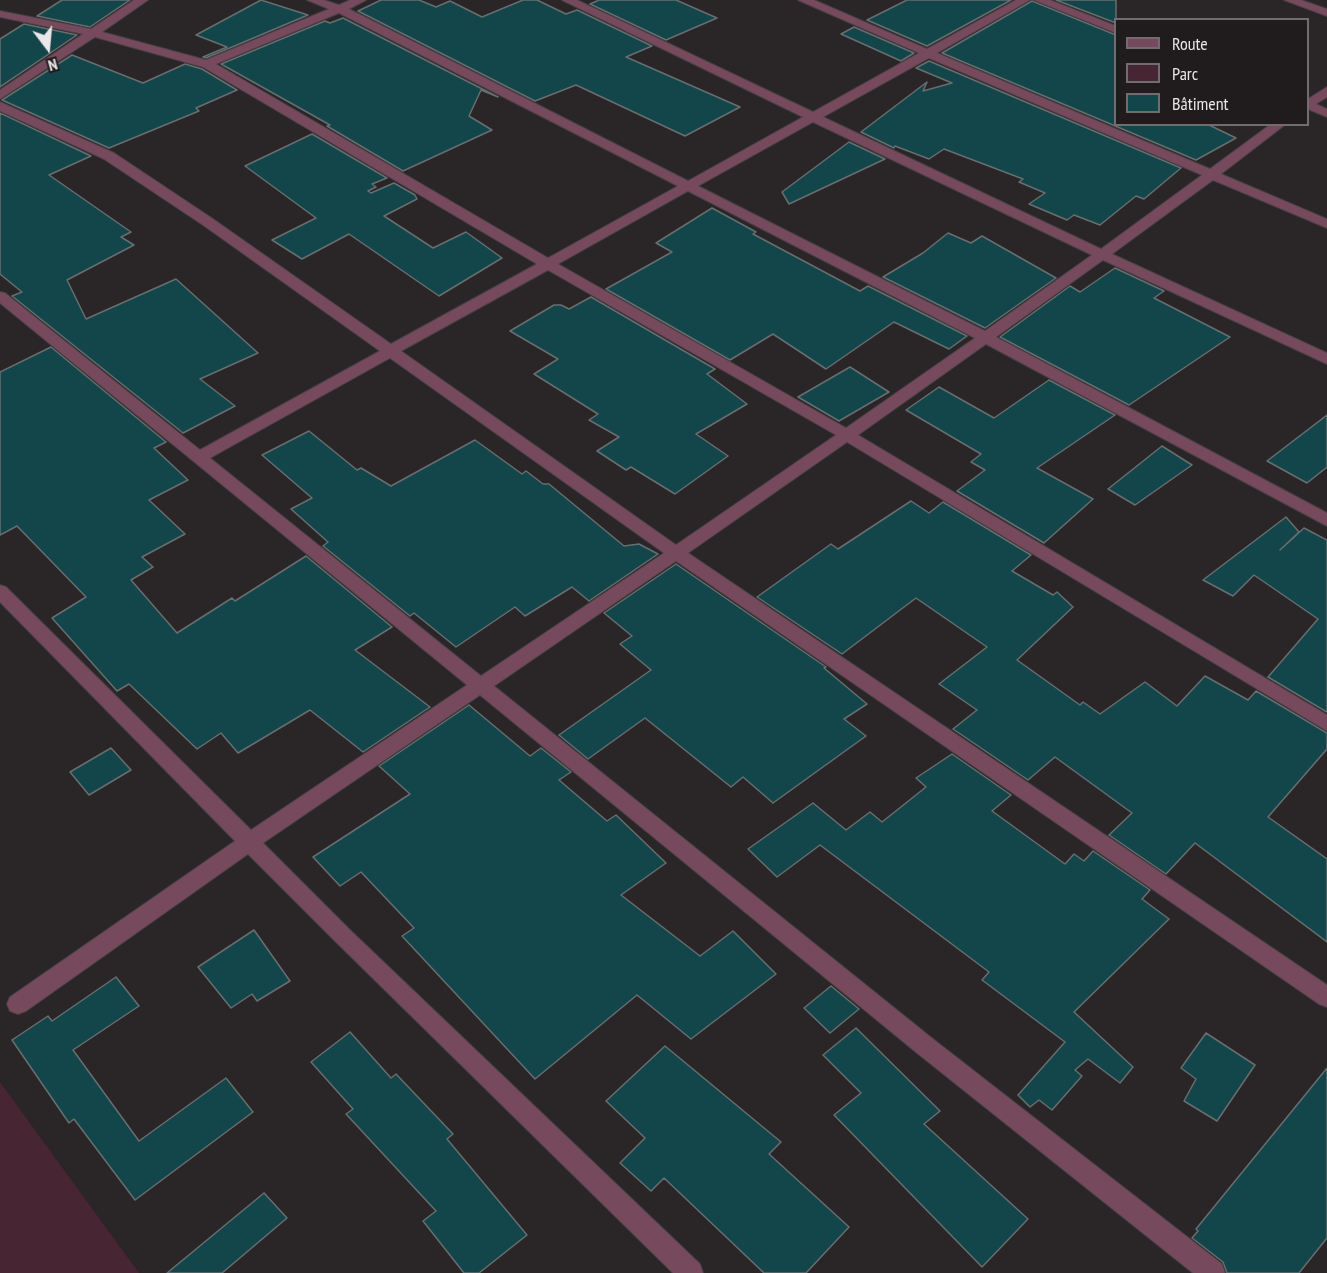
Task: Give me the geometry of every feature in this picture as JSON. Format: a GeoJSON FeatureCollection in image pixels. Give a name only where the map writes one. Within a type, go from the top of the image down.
{"type":"FeatureCollection","features":[{"type":"Feature","properties":{"kind":"street"},"geometry":{"type":"LineString","coordinates":[[0,95],[142,0]]}},
{"type":"Feature","properties":{"kind":"street"},"geometry":{"type":"LineString","coordinates":[[313,0],[340,9],[985,337],[1327,520]]}},
{"type":"Feature","properties":{"kind":"street"},"geometry":{"type":"LineString","coordinates":[[207,64],[360,0]]}},
{"type":"Feature","properties":{"kind":"street"},"geometry":{"type":"LineString","coordinates":[[568,0],[1327,359]]}},
{"type":"Feature","properties":{"kind":"street"},"geometry":{"type":"LineString","coordinates":[[804,0],[1327,224]]}},
{"type":"Feature","properties":{"kind":"street"},"geometry":{"type":"LineString","coordinates":[[197,458],[1024,0]]}},
{"type":"Feature","properties":{"kind":"street"},"geometry":{"type":"LineString","coordinates":[[1040,0],[1114,29]]}},
{"type":"Feature","properties":{"kind":"street"},"geometry":{"type":"LineString","coordinates":[[1290,0],[1327,13]]}},
{"type":"Feature","properties":{"kind":"street"},"geometry":{"type":"LineString","coordinates":[[0,14],[93,33],[207,64],[548,264],[847,435],[1327,724]]}},
{"type":"Feature","properties":{"kind":"street"},"geometry":{"type":"LineString","coordinates":[[1309,104],[1327,90]]}},
{"type":"Feature","properties":{"kind":"street"},"geometry":{"type":"LineString","coordinates":[[1309,105],[1327,113]]}},
{"type":"Feature","properties":{"kind":"street"},"geometry":{"type":"LineString","coordinates":[[0,106],[109,156],[208,222],[387,351],[676,553],[1327,997]]}},
{"type":"Feature","properties":{"kind":"street"},"geometry":{"type":"LineString","coordinates":[[18,1004],[249,842],[847,435],[1103,255],[1277,126]]}},
{"type":"Feature","properties":{"kind":"street"},"geometry":{"type":"LineString","coordinates":[[0,296],[925,1046],[1214,1273]]}},
{"type":"Feature","properties":{"kind":"street"},"geometry":{"type":"LineString","coordinates":[[0,591],[249,842],[690,1273]]}},
{"type":"Feature","properties":{"kind":"green space"},"geometry":{"type":"Polygon","coordinates":[[[0,1082],[139,1273],[0,1273],[0,1082]]]}},
{"type":"Feature","properties":{"kind":"building"},"geometry":{"type":"Polygon","coordinates":[[[62,0],[130,0],[90,27],[37,16],[62,0]]]}},
{"type":"Feature","properties":{"kind":"building"},"geometry":{"type":"Polygon","coordinates":[[[261,0],[308,15],[206,58],[203,57],[227,47],[196,35],[261,0]]]}},
{"type":"Feature","properties":{"kind":"building"},"geometry":{"type":"Polygon","coordinates":[[[381,0],[419,0],[436,7],[450,1],[482,17],[523,0],[537,0],[566,14],[577,10],[652,46],[626,57],[740,107],[685,136],[576,85],[535,101],[358,11],[381,0]]]}},
{"type":"Feature","properties":{"kind":"building"},"geometry":{"type":"Polygon","coordinates":[[[599,0],[676,0],[717,18],[666,40],[590,4],[599,0]]]}},
{"type":"Feature","properties":{"kind":"building"},"geometry":{"type":"Polygon","coordinates":[[[907,0],[1011,0],[927,46],[867,20],[907,0]]]}},
{"type":"Feature","properties":{"kind":"building"},"geometry":{"type":"Polygon","coordinates":[[[1056,0],[1116,0],[1114,22],[1056,0]]]}},
{"type":"Feature","properties":{"kind":"building"},"geometry":{"type":"Polygon","coordinates":[[[1032,1],[1114,34],[1114,125],[942,53],[1032,1]]]}},
{"type":"Feature","properties":{"kind":"building"},"geometry":{"type":"Polygon","coordinates":[[[343,18],[498,97],[481,90],[469,116],[492,130],[403,171],[327,126],[330,125],[221,64],[325,21],[330,23],[343,18]]]}},
{"type":"Feature","properties":{"kind":"building"},"geometry":{"type":"Polygon","coordinates":[[[24,24],[77,35],[0,87],[0,39],[24,24]]]}},
{"type":"Feature","properties":{"kind":"building"},"geometry":{"type":"Polygon","coordinates":[[[854,27],[914,53],[901,61],[841,34],[854,27]]]}},
{"type":"Feature","properties":{"kind":"building"},"geometry":{"type":"Polygon","coordinates":[[[72,55],[143,83],[185,64],[202,69],[237,90],[196,108],[199,111],[109,148],[2,100],[72,55]]]}},
{"type":"Feature","properties":{"kind":"building"},"geometry":{"type":"Polygon","coordinates":[[[929,61],[1181,168],[1144,199],[1136,196],[1100,225],[1074,215],[1067,220],[1029,204],[1045,193],[1019,182],[1023,179],[944,149],[929,159],[895,146],[894,148],[861,132],[927,82],[923,91],[952,83],[916,68],[929,61]]]}},
{"type":"Feature","properties":{"kind":"building"},"geometry":{"type":"Polygon","coordinates":[[[0,113],[91,156],[49,175],[131,232],[121,237],[134,245],[67,280],[86,319],[176,279],[258,353],[200,379],[235,406],[183,433],[12,296],[22,292],[0,274],[0,113]]]}},
{"type":"Feature","properties":{"kind":"building"},"geometry":{"type":"Polygon","coordinates":[[[1115,126],[1211,126],[1236,138],[1196,160],[1115,126]]]}},
{"type":"Feature","properties":{"kind":"building"},"geometry":{"type":"Polygon","coordinates":[[[312,134],[387,178],[372,184],[376,187],[368,191],[371,193],[394,183],[415,195],[417,199],[384,216],[433,248],[466,232],[502,258],[439,296],[349,234],[302,259],[272,240],[316,218],[245,166],[312,134]]]}},
{"type":"Feature","properties":{"kind":"building"},"geometry":{"type":"Polygon","coordinates":[[[849,142],[885,159],[789,204],[782,192],[849,142]]]}},
{"type":"Feature","properties":{"kind":"building"},"geometry":{"type":"Polygon","coordinates":[[[712,208],[756,232],[753,234],[860,291],[868,286],[967,336],[949,349],[894,322],[826,369],[773,334],[730,360],[606,289],[672,252],[656,243],[712,208]]]}},
{"type":"Feature","properties":{"kind":"building"},"geometry":{"type":"Polygon","coordinates":[[[948,233],[971,243],[982,236],[1056,278],[985,328],[883,277],[923,253],[948,233]]]}},
{"type":"Feature","properties":{"kind":"building"},"geometry":{"type":"Polygon","coordinates":[[[1115,268],[1164,291],[1154,298],[1230,337],[1129,405],[1000,337],[1070,286],[1080,292],[1115,268]]]}},
{"type":"Feature","properties":{"kind":"building"},"geometry":{"type":"Polygon","coordinates":[[[591,297],[715,369],[707,374],[747,404],[696,434],[728,456],[675,494],[631,467],[626,470],[597,451],[619,437],[589,420],[598,414],[534,374],[558,359],[510,331],[554,305],[561,305],[569,309],[591,297]]]}},
{"type":"Feature","properties":{"kind":"building"},"geometry":{"type":"Polygon","coordinates":[[[51,347],[166,442],[154,448],[188,480],[149,500],[185,534],[142,557],[153,567],[131,580],[177,633],[232,598],[235,601],[306,556],[392,627],[355,650],[430,707],[363,752],[310,710],[238,753],[221,733],[197,749],[129,684],[117,691],[52,618],[86,597],[17,526],[0,535],[0,372],[51,347]]]}},
{"type":"Feature","properties":{"kind":"building"},"geometry":{"type":"Polygon","coordinates":[[[850,367],[889,392],[839,421],[798,397],[850,367]]]}},
{"type":"Feature","properties":{"kind":"building"},"geometry":{"type":"Polygon","coordinates":[[[1049,380],[1115,415],[1037,468],[1093,499],[1044,543],[957,491],[985,470],[971,462],[981,454],[906,410],[939,387],[994,418],[1049,380]]]}},
{"type":"Feature","properties":{"kind":"building"},"geometry":{"type":"Polygon","coordinates":[[[1327,415],[1327,467],[1307,483],[1267,461],[1327,415]]]}},
{"type":"Feature","properties":{"kind":"building"},"geometry":{"type":"Polygon","coordinates":[[[309,431],[357,470],[361,468],[391,486],[475,440],[522,474],[526,471],[543,484],[549,484],[624,546],[639,544],[658,554],[589,601],[572,587],[525,616],[515,607],[456,647],[414,613],[410,616],[323,546],[328,542],[291,509],[312,498],[262,455],[309,431]]]}},
{"type":"Feature","properties":{"kind":"building"},"geometry":{"type":"Polygon","coordinates":[[[1162,446],[1192,465],[1135,505],[1108,489],[1162,446]]]}},
{"type":"Feature","properties":{"kind":"building"},"geometry":{"type":"Polygon","coordinates":[[[911,501],[929,513],[943,502],[1031,555],[1012,571],[1053,595],[1057,592],[1073,607],[1017,660],[1080,705],[1083,702],[1100,714],[1145,682],[1177,706],[1205,676],[1248,700],[1256,691],[1327,733],[1327,749],[1268,817],[1327,859],[1327,942],[1195,843],[1166,874],[1109,835],[1132,813],[1055,757],[1028,780],[953,729],[977,710],[939,684],[987,647],[916,598],[842,654],[757,597],[831,544],[838,549],[911,501]]]}},
{"type":"Feature","properties":{"kind":"building"},"geometry":{"type":"Polygon","coordinates":[[[1286,517],[1299,532],[1280,550],[1304,528],[1327,540],[1327,712],[1268,677],[1318,619],[1254,575],[1233,596],[1203,580],[1286,517]]]}},
{"type":"Feature","properties":{"kind":"building"},"geometry":{"type":"Polygon","coordinates":[[[676,564],[826,667],[824,668],[867,704],[844,719],[866,736],[773,803],[743,777],[731,787],[645,718],[588,759],[559,735],[651,670],[620,644],[632,636],[604,613],[676,564]]]}},
{"type":"Feature","properties":{"kind":"building"},"geometry":{"type":"Polygon","coordinates":[[[469,705],[530,756],[541,748],[571,772],[559,780],[607,821],[616,815],[666,863],[621,895],[700,956],[733,931],[776,974],[691,1039],[637,995],[535,1079],[402,936],[414,928],[361,872],[340,886],[313,857],[410,794],[379,766],[469,705]]]}},
{"type":"Feature","properties":{"kind":"building"},"geometry":{"type":"Polygon","coordinates":[[[111,748],[131,770],[89,795],[70,772],[111,748]]]}},
{"type":"Feature","properties":{"kind":"building"},"geometry":{"type":"Polygon","coordinates":[[[952,754],[1011,795],[992,811],[1065,864],[1074,854],[1084,861],[1093,851],[1150,890],[1142,899],[1169,919],[1074,1012],[1133,1067],[1120,1083],[1088,1059],[1075,1070],[1082,1076],[1052,1110],[1039,1100],[1030,1107],[1018,1095],[1065,1042],[982,980],[989,972],[820,845],[777,877],[748,849],[813,803],[846,830],[870,812],[882,822],[926,787],[916,778],[952,754]]]}},
{"type":"Feature","properties":{"kind":"building"},"geometry":{"type":"Polygon","coordinates":[[[254,930],[290,981],[257,1001],[252,994],[231,1008],[198,967],[254,930]]]}},
{"type":"Feature","properties":{"kind":"building"},"geometry":{"type":"Polygon","coordinates":[[[116,977],[139,1006],[73,1050],[139,1141],[226,1078],[253,1112],[135,1200],[74,1119],[69,1123],[12,1040],[48,1016],[52,1021],[116,977]]]}},
{"type":"Feature","properties":{"kind":"building"},"geometry":{"type":"Polygon","coordinates":[[[831,986],[859,1009],[830,1033],[804,1008],[831,986]]]}},
{"type":"Feature","properties":{"kind":"building"},"geometry":{"type":"Polygon","coordinates":[[[856,1028],[940,1111],[924,1124],[1028,1219],[982,1267],[834,1115],[861,1093],[823,1055],[856,1028]]]}},
{"type":"Feature","properties":{"kind":"building"},"geometry":{"type":"Polygon","coordinates":[[[350,1032],[391,1078],[396,1074],[453,1134],[447,1139],[527,1235],[479,1273],[464,1273],[423,1221],[436,1211],[346,1114],[353,1109],[311,1062],[350,1032]]]}},
{"type":"Feature","properties":{"kind":"building"},"geometry":{"type":"Polygon","coordinates":[[[1206,1033],[1255,1065],[1217,1121],[1184,1101],[1196,1079],[1181,1068],[1206,1033]]]}},
{"type":"Feature","properties":{"kind":"building"},"geometry":{"type":"Polygon","coordinates":[[[665,1046],[781,1142],[769,1154],[849,1227],[806,1273],[764,1273],[664,1178],[651,1191],[620,1163],[645,1138],[606,1101],[665,1046]]]}},
{"type":"Feature","properties":{"kind":"building"},"geometry":{"type":"Polygon","coordinates":[[[1327,1068],[1327,1238],[1299,1273],[1227,1273],[1223,1262],[1192,1238],[1198,1231],[1196,1229],[1327,1068]]]}},
{"type":"Feature","properties":{"kind":"building"},"geometry":{"type":"Polygon","coordinates":[[[264,1193],[287,1218],[222,1273],[167,1273],[264,1193]]]}}]}
